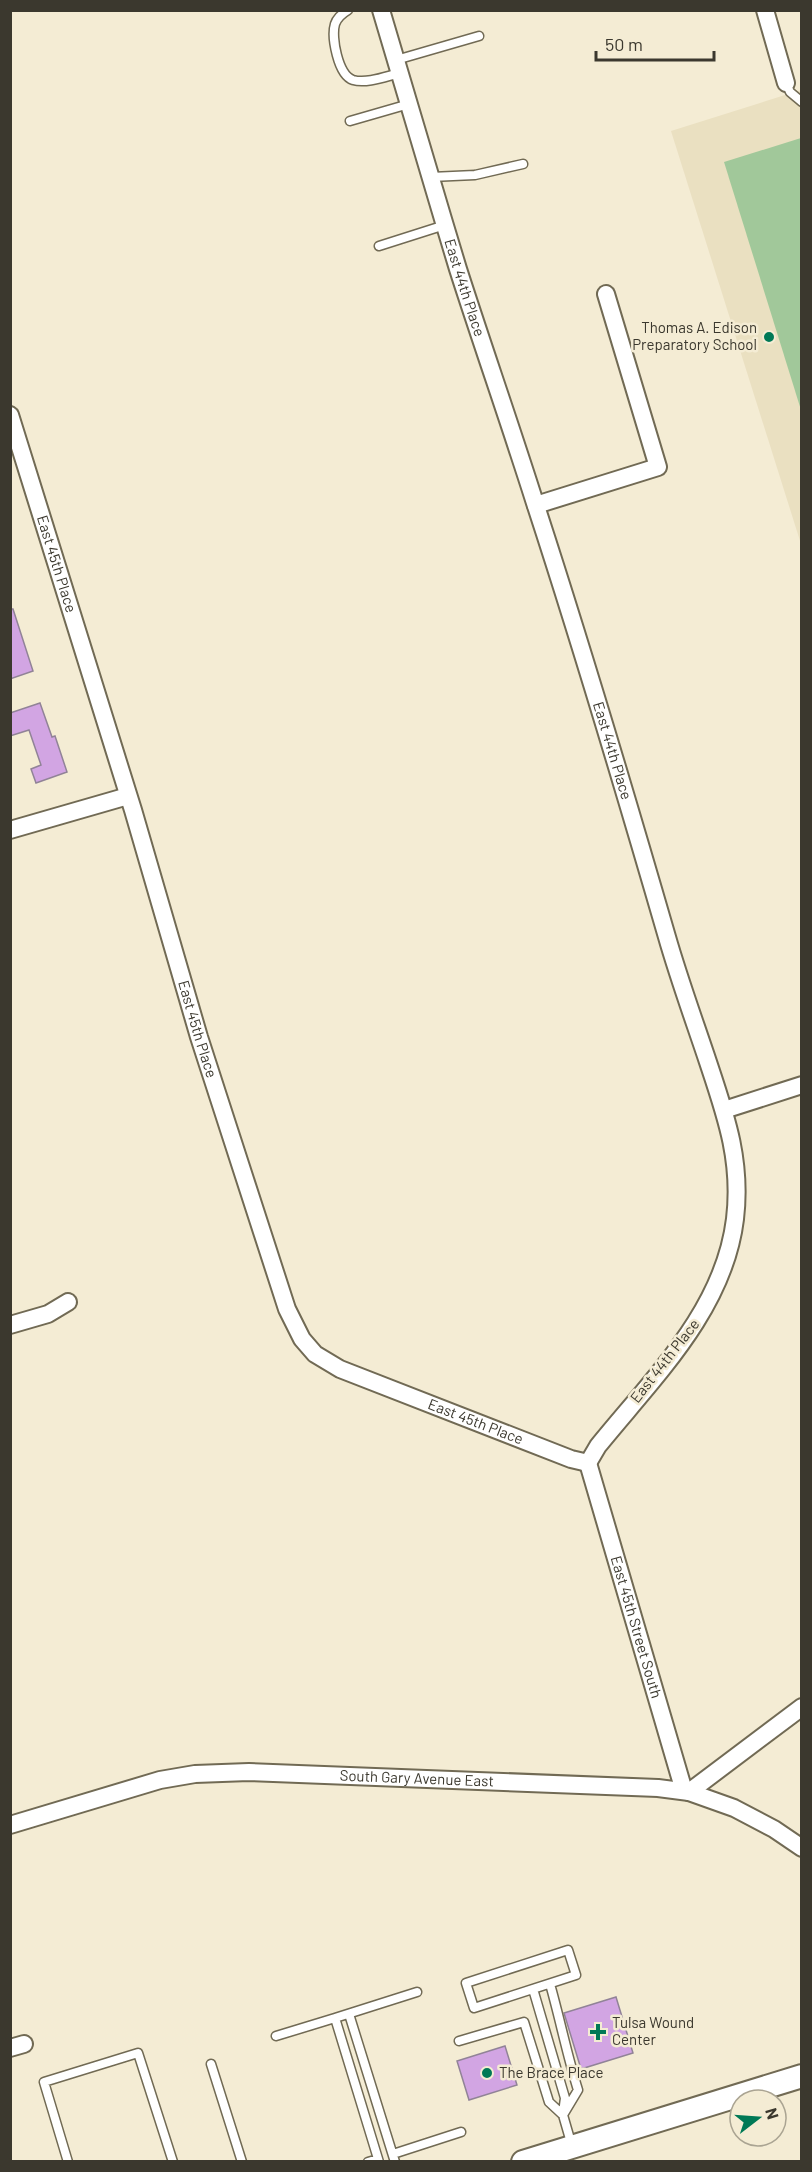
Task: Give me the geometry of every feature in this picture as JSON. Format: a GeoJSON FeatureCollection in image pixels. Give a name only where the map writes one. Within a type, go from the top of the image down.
{"type":"FeatureCollection","features":[{"type":"Feature","properties":{"kind":"main road"},"geometry":{"type":"LineString","coordinates":[[523,2162],[801,2076]]}},
{"type":"Feature","properties":{"kind":"street","name":"East 44th Place"},"geometry":{"type":"LineString","coordinates":[[381,10],[445,225],[621,777],[670,949],[724,1110],[736,1159],[737,1186],[734,1223],[715,1287],[704,1310],[685,1338],[598,1446],[588,1463]]}},
{"type":"Feature","properties":{"kind":"street"},"geometry":{"type":"LineString","coordinates":[[765,10],[786,83]]}},
{"type":"Feature","properties":{"kind":"street"},"geometry":{"type":"LineString","coordinates":[[536,505],[658,467],[606,294]]}},
{"type":"Feature","properties":{"kind":"street","name":"East 45th Place"},"geometry":{"type":"LineString","coordinates":[[10,415],[210,1071],[287,1309],[302,1339],[315,1354],[340,1369],[571,1459],[588,1463]]}},
{"type":"Feature","properties":{"kind":"street"},"geometry":{"type":"LineString","coordinates":[[10,830],[128,796]]}},
{"type":"Feature","properties":{"kind":"street"},"geometry":{"type":"LineString","coordinates":[[724,1110],[801,1085]]}},
{"type":"Feature","properties":{"kind":"street"},"geometry":{"type":"LineString","coordinates":[[10,1325],[48,1314],[68,1302]]}},
{"type":"Feature","properties":{"kind":"street","name":"East 45th Street South"},"geometry":{"type":"LineString","coordinates":[[588,1463],[687,1791]]}},
{"type":"Feature","properties":{"kind":"street"},"geometry":{"type":"LineString","coordinates":[[687,1791],[801,1707]]}},
{"type":"Feature","properties":{"kind":"street","name":"South Gary Avenue East"},"geometry":{"type":"LineString","coordinates":[[10,1825],[160,1780],[195,1774],[249,1772],[687,1791]]}},
{"type":"Feature","properties":{"kind":"street"},"geometry":{"type":"LineString","coordinates":[[687,1791],[734,1808],[774,1829],[801,1848]]}},
{"type":"Feature","properties":{"kind":"lane"},"geometry":{"type":"LineString","coordinates":[[348,10],[336,22],[333,34],[338,62],[345,75],[354,80],[375,79],[398,66],[479,36]]}},
{"type":"Feature","properties":{"kind":"lane"},"geometry":{"type":"LineString","coordinates":[[786,83],[790,92],[801,102]]}},
{"type":"Feature","properties":{"kind":"lane"},"geometry":{"type":"LineString","coordinates":[[350,121],[409,104]]}},
{"type":"Feature","properties":{"kind":"lane"},"geometry":{"type":"LineString","coordinates":[[431,177],[475,175],[523,164]]}},
{"type":"Feature","properties":{"kind":"lane"},"geometry":{"type":"LineString","coordinates":[[379,246],[445,225]]}},
{"type":"Feature","properties":{"kind":"lane"},"geometry":{"type":"LineString","coordinates":[[568,1950],[576,1975],[550,1984],[474,2008],[466,1983],[568,1950]]}},
{"type":"Feature","properties":{"kind":"lane"},"geometry":{"type":"LineString","coordinates":[[550,1984],[578,2090],[563,2115]]}},
{"type":"Feature","properties":{"kind":"lane"},"geometry":{"type":"LineString","coordinates":[[533,1989],[565,2098],[563,2115],[572,2146]]}},
{"type":"Feature","properties":{"kind":"lane"},"geometry":{"type":"LineString","coordinates":[[276,2036],[417,1992]]}},
{"type":"Feature","properties":{"kind":"lane"},"geometry":{"type":"LineString","coordinates":[[349,2014],[394,2158],[461,2132]]}},
{"type":"Feature","properties":{"kind":"lane"},"geometry":{"type":"LineString","coordinates":[[336,2018],[378,2160],[368,2162]]}},
{"type":"Feature","properties":{"kind":"lane"},"geometry":{"type":"LineString","coordinates":[[459,2041],[524,2022],[549,2102],[563,2115]]}},
{"type":"Feature","properties":{"kind":"lane"},"geometry":{"type":"LineString","coordinates":[[68,2162],[44,2082],[138,2054],[172,2162]]}},
{"type":"Feature","properties":{"kind":"lane"},"geometry":{"type":"LineString","coordinates":[[210,2064],[242,2162]]}},
{"type":"Feature","properties":{"kind":"shaded area","name":"Thomas A. Edison Preparatory School"},"geometry":{"type":"Polygon","coordinates":[[[801,90],[801,544],[671,131],[801,90]]]}},
{"type":"Feature","properties":{"kind":"green space"},"geometry":{"type":"Polygon","coordinates":[[[802,138],[801,410],[724,162],[802,138]]]}},
{"type":"Feature","properties":{"kind":"building"},"geometry":{"type":"Polygon","coordinates":[[[10,609],[13,609],[33,671],[10,679],[10,609]]]}},
{"type":"Feature","properties":{"kind":"building"},"geometry":{"type":"Polygon","coordinates":[[[40,703],[52,737],[55,736],[67,772],[36,783],[31,769],[41,765],[29,730],[10,736],[10,713],[40,703]]]}},
{"type":"Feature","properties":{"kind":"building","name":"Tulsa Wound Center"},"geometry":{"type":"Polygon","coordinates":[[[616,1997],[633,2053],[581,2069],[564,2013],[616,1997]]]}},
{"type":"Feature","properties":{"kind":"building","name":"The Brace Place"},"geometry":{"type":"Polygon","coordinates":[[[505,2046],[517,2085],[469,2100],[457,2061],[505,2046]]]}},
{"type":"Feature","properties":{"kind":"place","name":"Thomas A. Edison Preparatory School"},"geometry":{"type":"Point","coordinates":[769,337]}},
{"type":"Feature","properties":{"kind":"place","name":"Tulsa Wound Center"},"geometry":{"type":"Point","coordinates":[598,2032]}},
{"type":"Feature","properties":{"kind":"place","name":"The Brace Place"},"geometry":{"type":"Point","coordinates":[487,2073]}}]}
